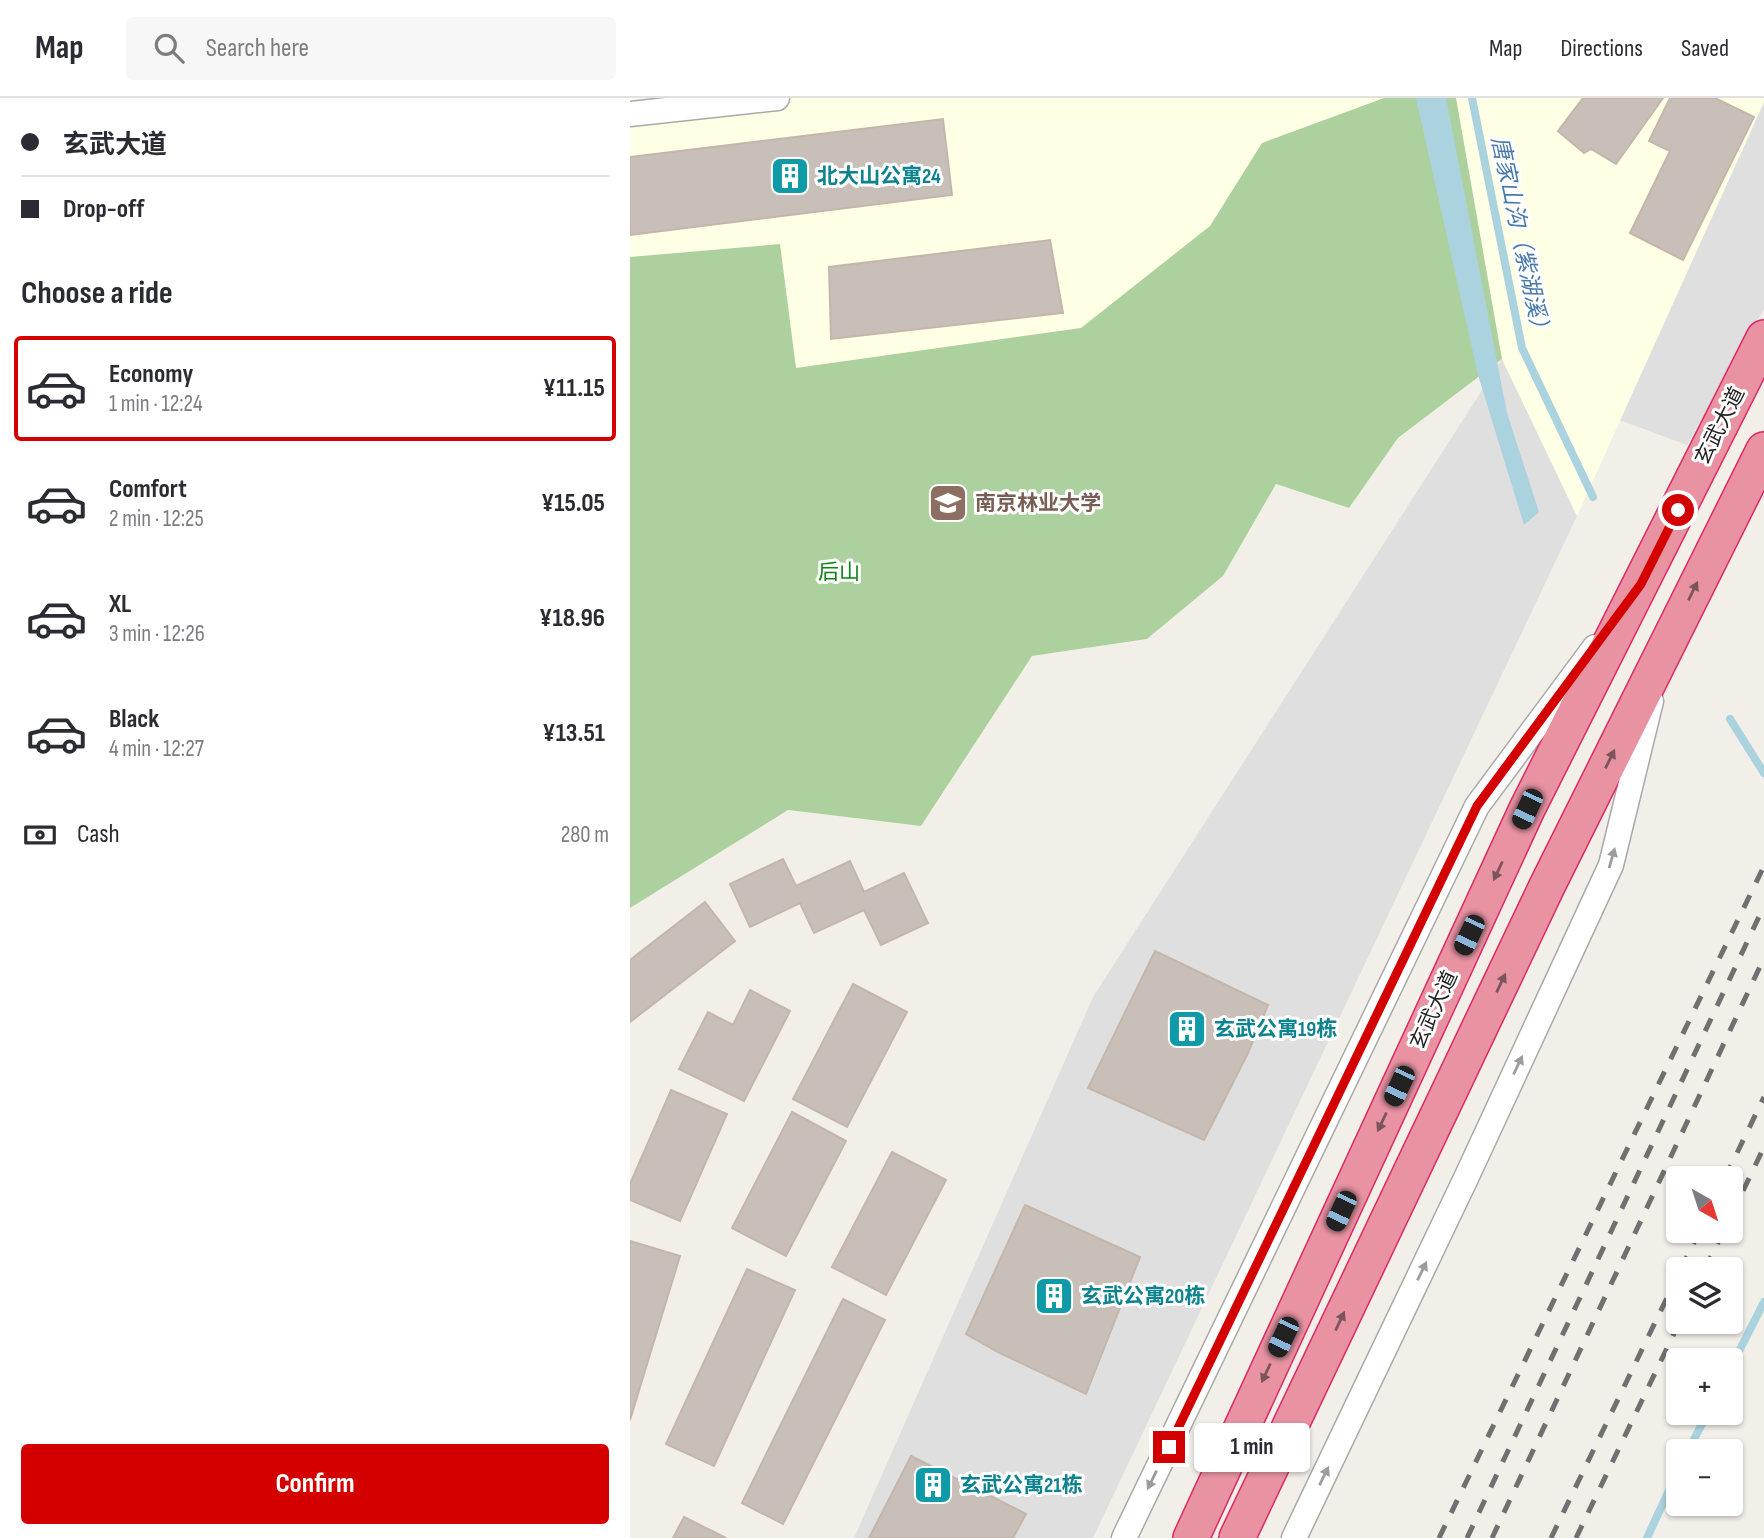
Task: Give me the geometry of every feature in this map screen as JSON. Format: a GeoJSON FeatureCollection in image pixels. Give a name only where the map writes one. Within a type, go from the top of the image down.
{"type":"FeatureCollection","features":[{"type":"Feature","properties":{"kind":"highway","name":"玄武大道"},"geometry":{"type":"LineString","coordinates":[[1191,1538],[1527,809],[1764,338]]}},
{"type":"Feature","properties":{"kind":"highway"},"geometry":{"type":"LineString","coordinates":[[1237,1538],[1547,886],[1764,450]]}},
{"type":"Feature","properties":{"kind":"street"},"geometry":{"type":"LineString","coordinates":[[630,114],[777,98]]}},
{"type":"Feature","properties":{"kind":"street"},"geometry":{"type":"LineString","coordinates":[[1124,1538],[1477,806],[1641,584]]}},
{"type":"Feature","properties":{"kind":"street"},"geometry":{"type":"LineString","coordinates":[[1294,1538],[1468,1176],[1611,866],[1663,652]]}},
{"type":"Feature","properties":{"kind":"shaded area","name":"后山"},"geometry":{"type":"Polygon","coordinates":[[[630,98],[1764,98],[1764,102],[1577,516],[1502,359],[1398,438],[1349,508],[1276,484],[1223,576],[1147,639],[1032,656],[921,826],[788,810],[630,908],[630,98]]]}},
{"type":"Feature","properties":{"kind":"shaded area"},"geometry":{"type":"Polygon","coordinates":[[[1764,98],[1764,309],[1687,445],[1603,414],[1764,98]]]}},
{"type":"Feature","properties":{"kind":"shaded area"},"geometry":{"type":"Polygon","coordinates":[[[1502,359],[1577,516],[1093,1538],[854,1538],[1093,997],[1502,359]]]}},
{"type":"Feature","properties":{"kind":"green space","name":"后山"},"geometry":{"type":"Polygon","coordinates":[[[1384,98],[1456,98],[1502,359],[1398,438],[1349,508],[1276,484],[1223,576],[1147,639],[1032,656],[921,826],[788,810],[630,908],[630,257],[780,244],[796,368],[1081,328],[1210,226],[1262,143],[1384,98]]]}},
{"type":"Feature","properties":{"kind":"water"},"geometry":{"type":"Polygon","coordinates":[[[1416,98],[1446,98],[1507,413],[1539,512],[1524,525],[1478,375],[1416,98]]]}},
{"type":"Feature","properties":{"kind":"building"},"geometry":{"type":"Polygon","coordinates":[[[1583,98],[1663,98],[1616,164],[1591,149],[1584,153],[1558,131],[1583,98]]]}},
{"type":"Feature","properties":{"kind":"building"},"geometry":{"type":"Polygon","coordinates":[[[1670,98],[1715,98],[1754,117],[1683,260],[1630,233],[1670,151],[1649,141],[1670,98]]]}},
{"type":"Feature","properties":{"kind":"building","name":"北大山公寓24"},"geometry":{"type":"Polygon","coordinates":[[[943,119],[952,195],[630,235],[630,157],[943,119]]]}},
{"type":"Feature","properties":{"kind":"building"},"geometry":{"type":"Polygon","coordinates":[[[1050,240],[1063,313],[831,339],[829,267],[1050,240]]]}},
{"type":"Feature","properties":{"kind":"building"},"geometry":{"type":"Polygon","coordinates":[[[783,859],[796,886],[850,861],[864,892],[904,873],[928,923],[881,945],[864,910],[814,933],[800,903],[750,927],[730,884],[783,859]]]}},
{"type":"Feature","properties":{"kind":"building"},"geometry":{"type":"Polygon","coordinates":[[[705,902],[735,941],[630,1022],[630,960],[705,902]]]}},
{"type":"Feature","properties":{"kind":"building","name":"玄武公寓19栋"},"geometry":{"type":"Polygon","coordinates":[[[1155,951],[1268,1005],[1248,1053],[1204,1140],[1088,1088],[1155,951]]]}},
{"type":"Feature","properties":{"kind":"building"},"geometry":{"type":"Polygon","coordinates":[[[853,984],[907,1012],[847,1127],[793,1099],[853,984]]]}},
{"type":"Feature","properties":{"kind":"building"},"geometry":{"type":"Polygon","coordinates":[[[750,990],[790,1011],[744,1101],[679,1069],[708,1012],[733,1025],[750,990]]]}},
{"type":"Feature","properties":{"kind":"building"},"geometry":{"type":"Polygon","coordinates":[[[671,1090],[727,1114],[680,1221],[630,1200],[630,1184],[671,1090]]]}},
{"type":"Feature","properties":{"kind":"building"},"geometry":{"type":"Polygon","coordinates":[[[792,1112],[846,1141],[786,1256],[732,1228],[792,1112]]]}},
{"type":"Feature","properties":{"kind":"building"},"geometry":{"type":"Polygon","coordinates":[[[892,1152],[946,1180],[886,1295],[832,1267],[892,1152]]]}},
{"type":"Feature","properties":{"kind":"building","name":"玄武公寓20栋"},"geometry":{"type":"Polygon","coordinates":[[[1025,1205],[1140,1257],[1086,1394],[966,1334],[1025,1205]]]}},
{"type":"Feature","properties":{"kind":"building"},"geometry":{"type":"Polygon","coordinates":[[[630,1241],[680,1256],[630,1420],[630,1241]]]}},
{"type":"Feature","properties":{"kind":"building"},"geometry":{"type":"Polygon","coordinates":[[[747,1269],[795,1290],[714,1466],[666,1444],[747,1269]]]}},
{"type":"Feature","properties":{"kind":"building"},"geometry":{"type":"Polygon","coordinates":[[[843,1299],[885,1320],[783,1524],[742,1503],[843,1299]]]}},
{"type":"Feature","properties":{"kind":"building","name":"玄武公寓21栋"},"geometry":{"type":"Polygon","coordinates":[[[911,1456],[1026,1514],[1013,1538],[869,1538],[911,1456]]]}},
{"type":"Feature","properties":{"kind":"building"},"geometry":{"type":"Polygon","coordinates":[[[684,1517],[726,1538],[673,1538],[684,1517]]]}},
{"type":"Feature","properties":{"kind":"waterway","name":"唐家山沟（紫湖溪）"},"geometry":{"type":"LineString","coordinates":[[1472,98],[1522,348],[1593,497]]}},
{"type":"Feature","properties":{"kind":"waterway","name":"唐家山沟（紫湖溪）"},"geometry":{"type":"LineString","coordinates":[[1730,719],[1764,773]]}},
{"type":"Feature","properties":{"kind":"waterway","name":"唐家山沟（紫湖溪）"},"geometry":{"type":"LineString","coordinates":[[1741,1348],[1764,1302]]}},
{"type":"Feature","properties":{"kind":"waterway","name":"唐家山沟（紫湖溪）"},"geometry":{"type":"LineString","coordinates":[[1694,1439],[1701,1425]]}},
{"type":"Feature","properties":{"kind":"waterway","name":"唐家山沟（紫湖溪）"},"geometry":{"type":"LineString","coordinates":[[1647,1538],[1666,1497]]}},
{"type":"Feature","properties":{"kind":"railway"},"geometry":{"type":"LineString","coordinates":[[1439,1538],[1764,866]]}},
{"type":"Feature","properties":{"kind":"railway"},"geometry":{"type":"LineString","coordinates":[[1467,1538],[1764,906]]}},
{"type":"Feature","properties":{"kind":"railway"},"geometry":{"type":"LineString","coordinates":[[1492,1538],[1764,958]]}},
{"type":"Feature","properties":{"kind":"railway"},"geometry":{"type":"LineString","coordinates":[[1731,1166],[1764,1097]]}},
{"type":"Feature","properties":{"kind":"railway"},"geometry":{"type":"LineString","coordinates":[[1743,1191],[1764,1147]]}},
{"type":"Feature","properties":{"kind":"railway"},"geometry":{"type":"LineString","coordinates":[[1687,1257],[1694,1243]]}},
{"type":"Feature","properties":{"kind":"railway"},"geometry":{"type":"LineString","coordinates":[[1711,1257],[1718,1243]]}},
{"type":"Feature","properties":{"kind":"railway"},"geometry":{"type":"LineString","coordinates":[[1551,1538],[1666,1300]]}},
{"type":"Feature","properties":{"kind":"railway"},"geometry":{"type":"LineString","coordinates":[[1576,1538],[1674,1334]]}},
{"type":"Feature","properties":{"kind":"place","name":"北大山公寓24"},"geometry":{"type":"Point","coordinates":[790,176]}},
{"type":"Feature","properties":{"kind":"place","name":"南京林业大学"},"geometry":{"type":"Point","coordinates":[948,503]}},
{"type":"Feature","properties":{"kind":"place","name":"玄武公寓19栋"},"geometry":{"type":"Point","coordinates":[1187,1029]}},
{"type":"Feature","properties":{"kind":"place","name":"玄武公寓20栋"},"geometry":{"type":"Point","coordinates":[1054,1296]}},
{"type":"Feature","properties":{"kind":"place","name":"玄武公寓21栋"},"geometry":{"type":"Point","coordinates":[933,1485]}},
{"type":"Feature","properties":{"kind":"route"},"geometry":{"type":"LineString","coordinates":[[1169,1447],[1477,806],[1641,584],[1678,510]]}}]}
